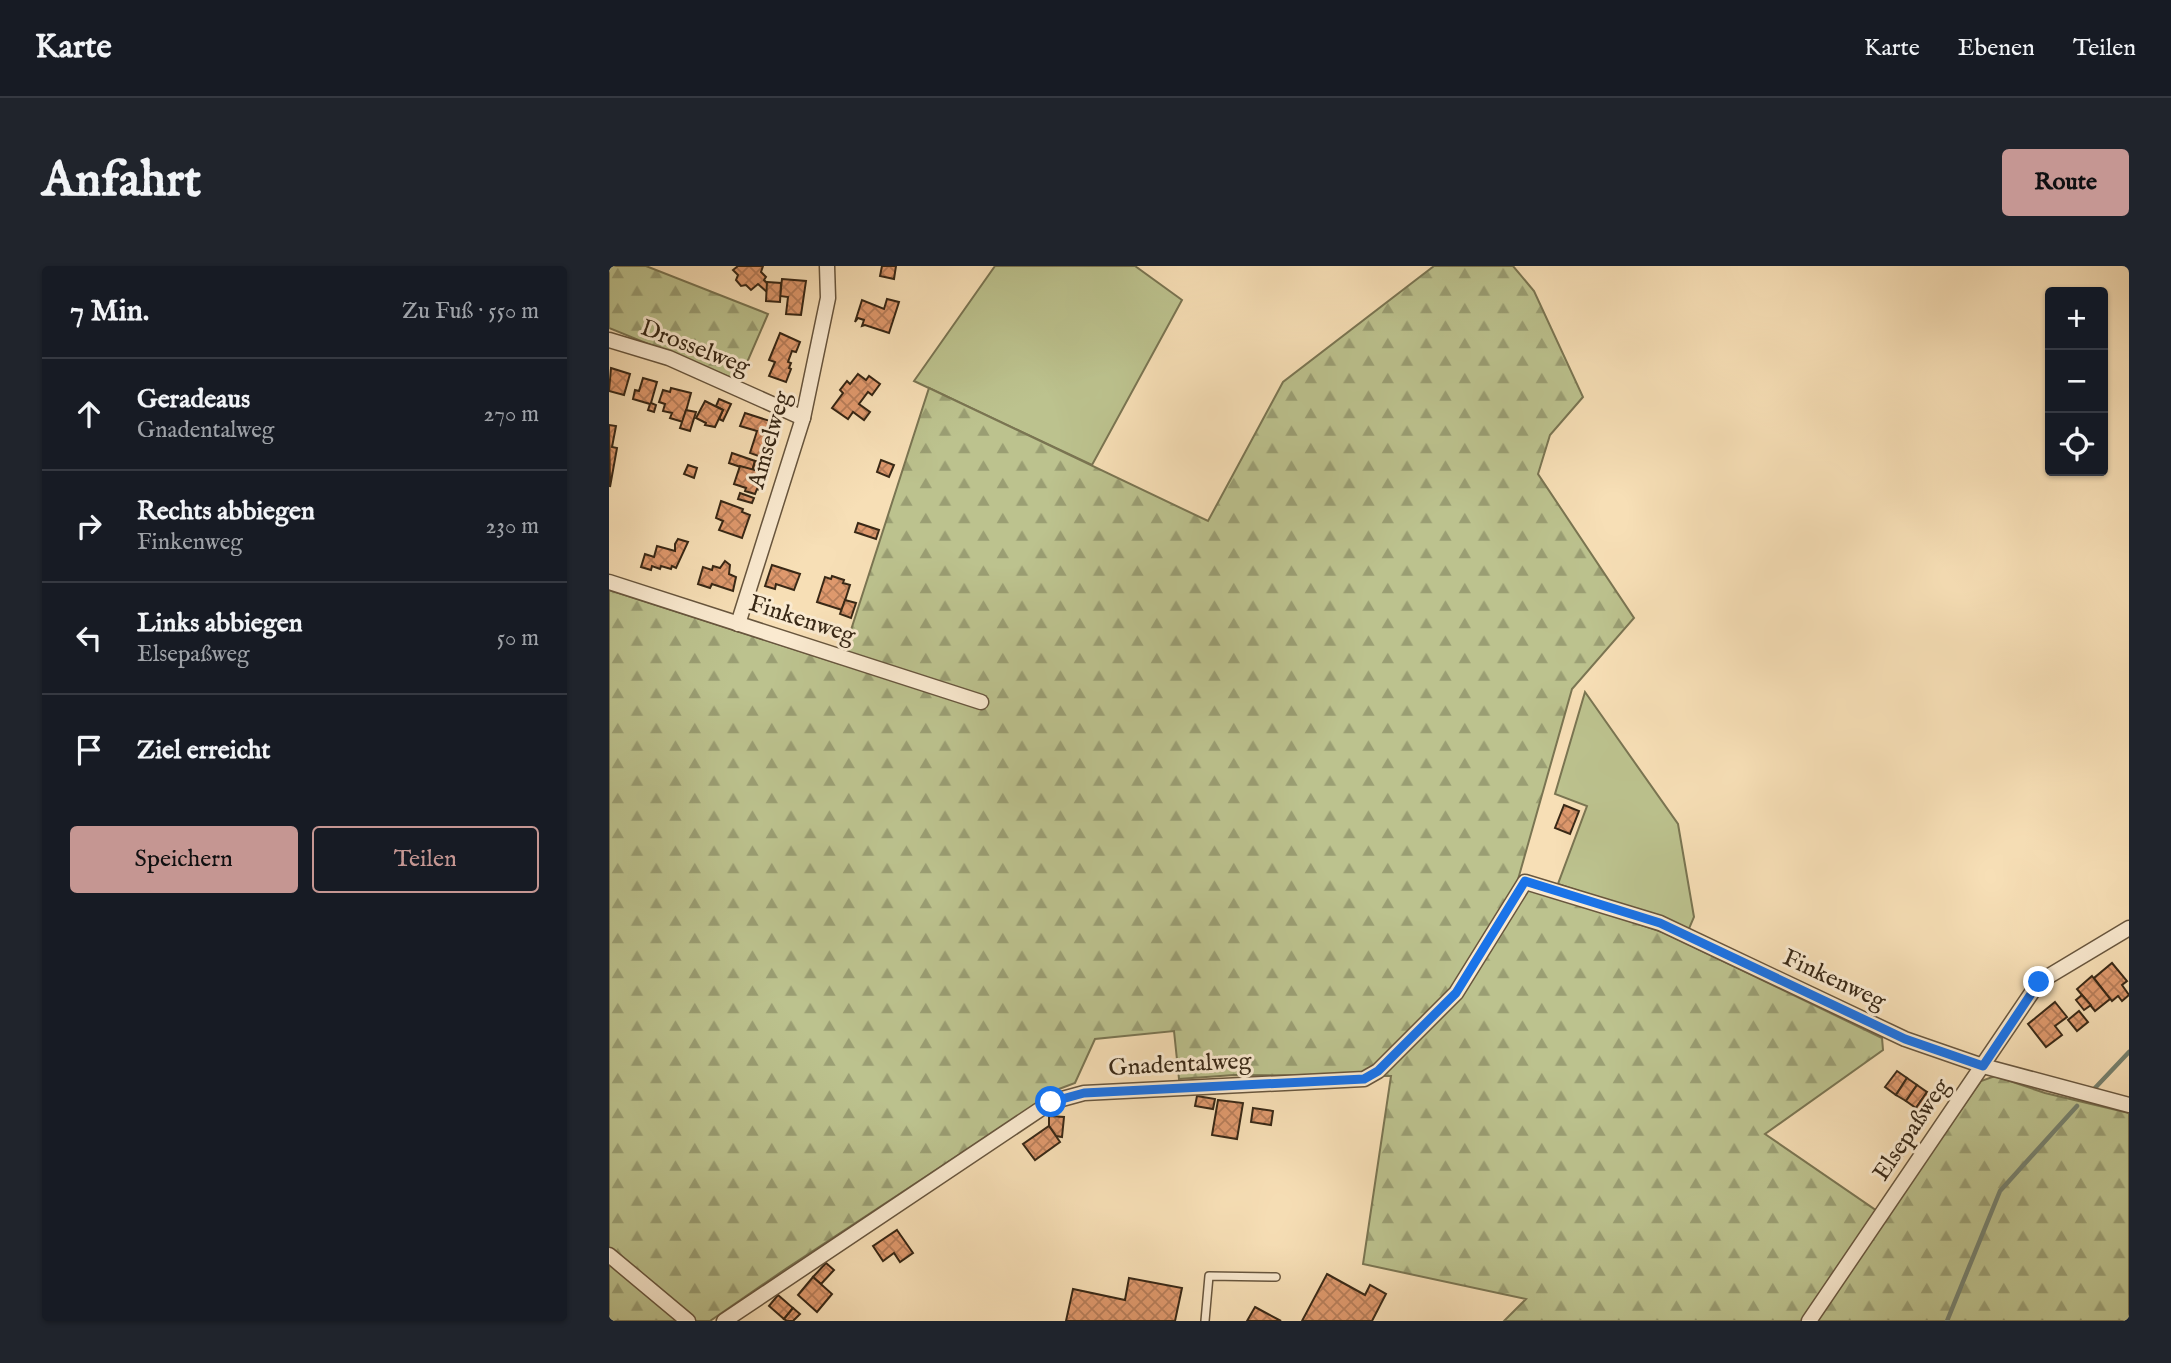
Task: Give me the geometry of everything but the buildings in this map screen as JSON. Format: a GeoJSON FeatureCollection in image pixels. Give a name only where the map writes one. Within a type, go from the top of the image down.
{"type":"FeatureCollection","features":[{"type":"Feature","properties":{"kind":"street","name":"Amselweg"},"geometry":{"type":"LineString","coordinates":[[738,624],[803,418],[828,298],[827,266]]}},
{"type":"Feature","properties":{"kind":"street","name":"Drosselweg"},"geometry":{"type":"LineString","coordinates":[[609,340],[669,358],[803,418]]}},
{"type":"Feature","properties":{"kind":"street","name":"Finkenweg"},"geometry":{"type":"LineString","coordinates":[[609,582],[981,702]]}},
{"type":"Feature","properties":{"kind":"street","name":"Finkenweg"},"geometry":{"type":"LineString","coordinates":[[1525,881],[1660,923],[1905,1039],[1983,1066],[2129,1105]]}},
{"type":"Feature","properties":{"kind":"street","name":"Gnadentalweg"},"geometry":{"type":"LineString","coordinates":[[724,1321],[1051,1102],[1084,1093],[1364,1079],[1378,1071],[1456,993],[1525,881]]}},
{"type":"Feature","properties":{"kind":"street","name":"Elsepaßweg"},"geometry":{"type":"LineString","coordinates":[[1809,1321],[2039,982],[2129,928]]}},
{"type":"Feature","properties":{"kind":"street"},"geometry":{"type":"LineString","coordinates":[[609,1255],[688,1321]]}},
{"type":"Feature","properties":{"kind":"lane"},"geometry":{"type":"LineString","coordinates":[[1205,1321],[1209,1276],[1276,1277]]}},
{"type":"Feature","properties":{"kind":"green space"},"geometry":{"type":"Polygon","coordinates":[[[609,266],[646,266],[768,314],[739,381],[609,328],[609,266]]]}},
{"type":"Feature","properties":{"kind":"green space"},"geometry":{"type":"Polygon","coordinates":[[[995,266],[1135,266],[1182,300],[1092,465],[914,381],[995,266]]]}},
{"type":"Feature","properties":{"kind":"green space"},"geometry":{"type":"Polygon","coordinates":[[[1434,266],[1513,266],[1534,291],[1583,397],[1550,435],[1538,474],[1634,618],[1572,689],[1517,883],[1665,933],[1882,1038],[1883,1050],[1765,1134],[1886,1217],[1981,1081],[1995,1076],[2045,1093],[2129,1113],[2129,1321],[1504,1321],[1526,1299],[1363,1264],[1391,1076],[1234,1075],[1179,1079],[1174,1031],[1095,1039],[1075,1083],[1059,1089],[710,1321],[609,1321],[609,590],[840,664],[929,388],[1208,521],[1283,382],[1434,266]]]}},
{"type":"Feature","properties":{"kind":"green space"},"geometry":{"type":"Polygon","coordinates":[[[1585,692],[1678,824],[1694,917],[1688,931],[1665,920],[1558,884],[1587,806],[1555,794],[1585,692]]]}},
{"type":"Feature","properties":{"kind":"waterway"},"geometry":{"type":"LineString","coordinates":[[2095,1088],[2129,1052]]}},
{"type":"Feature","properties":{"kind":"waterway"},"geometry":{"type":"LineString","coordinates":[[1947,1321],[2000,1191],[2077,1106]]}},
{"type":"Feature","properties":{"kind":"route"},"geometry":{"type":"LineString","coordinates":[[1051,1102],[1084,1093],[1364,1079],[1378,1071],[1456,993],[1525,881],[1660,923],[1905,1039],[1983,1066],[2039,982]]}}]}
